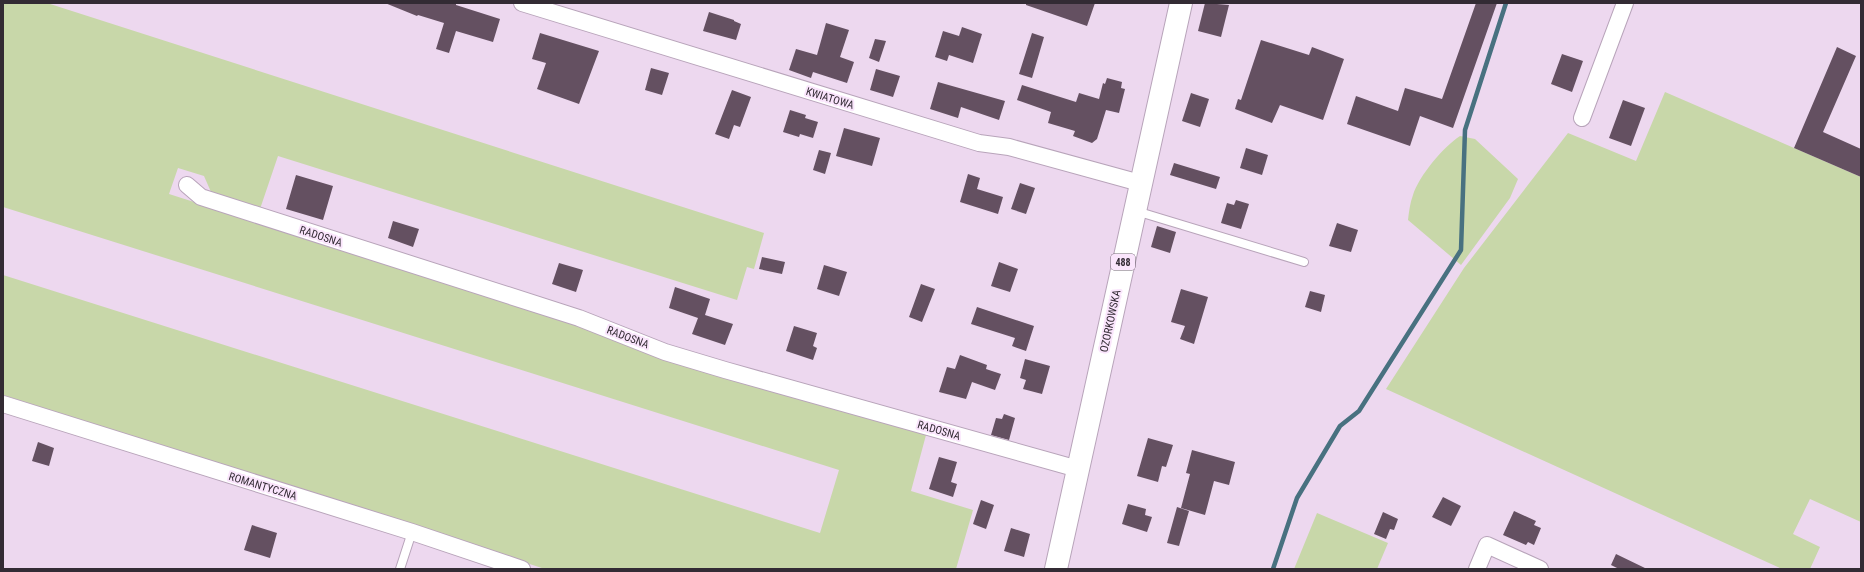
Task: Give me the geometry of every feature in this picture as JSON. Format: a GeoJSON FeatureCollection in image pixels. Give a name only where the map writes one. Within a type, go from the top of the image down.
{"type":"FeatureCollection","features":[{"type":"Feature","properties":{"kind":"main road","name":"OZORKOWSKA"},"geometry":{"type":"LineString","coordinates":[[1056,569],[1140,183],[1181,3]]}},
{"type":"Feature","properties":{"kind":"street","name":"KWIATOWA"},"geometry":{"type":"LineString","coordinates":[[522,3],[979,143],[1009,147],[1140,183]]}},
{"type":"Feature","properties":{"kind":"street"},"geometry":{"type":"LineString","coordinates":[[1582,118],[1625,3]]}},
{"type":"Feature","properties":{"kind":"street","name":"RADOSNA"},"geometry":{"type":"LineString","coordinates":[[187,185],[201,197],[578,318],[673,354],[1078,469]]}},
{"type":"Feature","properties":{"kind":"street","name":"ROMANTYCZNA"},"geometry":{"type":"LineString","coordinates":[[3,404],[412,532],[522,569]]}},
{"type":"Feature","properties":{"kind":"street"},"geometry":{"type":"LineString","coordinates":[[1477,569],[1487,545],[1540,569]]}},
{"type":"Feature","properties":{"kind":"lane"},"geometry":{"type":"LineString","coordinates":[[1134,211],[1304,262]]}},
{"type":"Feature","properties":{"kind":"lane"},"geometry":{"type":"LineString","coordinates":[[400,569],[412,532]]}},
{"type":"Feature","properties":{"kind":"green space"},"geometry":{"type":"Polygon","coordinates":[[[3,3],[47,3],[764,233],[754,269],[747,267],[737,300],[278,156],[260,209],[211,192],[204,176],[178,168],[169,194],[575,323],[661,359],[926,435],[911,491],[973,510],[956,569],[545,569],[3,395],[3,275],[820,533],[839,470],[3,207],[3,3]]]}},
{"type":"Feature","properties":{"kind":"green space"},"geometry":{"type":"Polygon","coordinates":[[[1665,92],[1861,177],[1861,522],[1810,499],[1793,534],[1820,547],[1810,569],[1782,569],[1386,389],[1464,268],[1568,133],[1636,161],[1665,92]]]}},
{"type":"Feature","properties":{"kind":"green space"},"geometry":{"type":"Polygon","coordinates":[[[1460,136],[1475,139],[1518,179],[1510,198],[1461,265],[1408,220],[1412,198],[1420,179],[1439,154],[1460,136]]]}},
{"type":"Feature","properties":{"kind":"green space"},"geometry":{"type":"Polygon","coordinates":[[[1317,513],[1388,543],[1377,569],[1294,569],[1317,513]]]}},
{"type":"Feature","properties":{"kind":"building"},"geometry":{"type":"Polygon","coordinates":[[[385,3],[456,3],[456,5],[500,19],[493,42],[456,31],[449,53],[436,49],[444,23],[418,15],[417,16],[385,3]]]}},
{"type":"Feature","properties":{"kind":"building"},"geometry":{"type":"Polygon","coordinates":[[[1026,3],[1095,3],[1087,26],[1026,5],[1026,3]]]}},
{"type":"Feature","properties":{"kind":"building"},"geometry":{"type":"Polygon","coordinates":[[[1205,3],[1229,5],[1221,37],[1198,31],[1205,3]]]}},
{"type":"Feature","properties":{"kind":"building"},"geometry":{"type":"Polygon","coordinates":[[[1476,3],[1497,3],[1453,128],[1420,116],[1410,146],[1347,124],[1356,96],[1398,111],[1405,88],[1442,99],[1476,3]]]}},
{"type":"Feature","properties":{"kind":"building"},"geometry":{"type":"Polygon","coordinates":[[[709,12],[734,20],[741,24],[736,40],[703,31],[709,12]]]}},
{"type":"Feature","properties":{"kind":"building"},"geometry":{"type":"Polygon","coordinates":[[[826,23],[849,30],[840,57],[854,62],[847,83],[813,72],[811,78],[789,70],[796,49],[817,55],[826,23]]]}},
{"type":"Feature","properties":{"kind":"building"},"geometry":{"type":"Polygon","coordinates":[[[962,27],[982,34],[973,63],[949,55],[947,61],[935,57],[943,31],[959,36],[962,27]]]}},
{"type":"Feature","properties":{"kind":"building"},"geometry":{"type":"Polygon","coordinates":[[[540,33],[599,51],[579,104],[537,89],[546,63],[532,59],[540,33]]]}},
{"type":"Feature","properties":{"kind":"building"},"geometry":{"type":"Polygon","coordinates":[[[1032,33],[1044,37],[1032,78],[1019,74],[1032,33]]]}},
{"type":"Feature","properties":{"kind":"building"},"geometry":{"type":"Polygon","coordinates":[[[875,39],[886,41],[879,62],[869,58],[875,39]]]}},
{"type":"Feature","properties":{"kind":"building"},"geometry":{"type":"Polygon","coordinates":[[[1261,40],[1309,55],[1312,47],[1344,59],[1323,120],[1280,105],[1272,123],[1235,109],[1238,99],[1241,100],[1261,40]]]}},
{"type":"Feature","properties":{"kind":"building"},"geometry":{"type":"Polygon","coordinates":[[[1837,47],[1856,56],[1823,132],[1861,149],[1861,177],[1794,148],[1837,47]]]}},
{"type":"Feature","properties":{"kind":"building"},"geometry":{"type":"Polygon","coordinates":[[[1562,54],[1583,61],[1572,92],[1551,84],[1562,54]]]}},
{"type":"Feature","properties":{"kind":"building"},"geometry":{"type":"Polygon","coordinates":[[[651,68],[669,73],[662,95],[645,90],[651,68]]]}},
{"type":"Feature","properties":{"kind":"building"},"geometry":{"type":"Polygon","coordinates":[[[876,69],[900,76],[893,97],[870,90],[876,69]]]}},
{"type":"Feature","properties":{"kind":"building"},"geometry":{"type":"Polygon","coordinates":[[[1107,78],[1122,82],[1121,88],[1125,89],[1119,113],[1106,110],[1097,139],[1092,143],[1073,136],[1075,131],[1048,123],[1051,112],[1017,100],[1022,85],[1076,102],[1079,93],[1099,99],[1103,83],[1105,84],[1107,78]]]}},
{"type":"Feature","properties":{"kind":"building"},"geometry":{"type":"Polygon","coordinates":[[[938,82],[1005,101],[999,120],[961,107],[958,118],[930,109],[938,82]]]}},
{"type":"Feature","properties":{"kind":"building"},"geometry":{"type":"Polygon","coordinates":[[[732,90],[751,97],[740,127],[734,125],[729,139],[715,134],[732,90]]]}},
{"type":"Feature","properties":{"kind":"building"},"geometry":{"type":"Polygon","coordinates":[[[1191,93],[1209,99],[1200,127],[1182,121],[1191,93]]]}},
{"type":"Feature","properties":{"kind":"building"},"geometry":{"type":"Polygon","coordinates":[[[1623,100],[1645,108],[1631,146],[1609,138],[1623,100]]]}},
{"type":"Feature","properties":{"kind":"building"},"geometry":{"type":"Polygon","coordinates":[[[790,110],[806,115],[805,118],[818,122],[813,138],[800,134],[799,137],[783,132],[790,110]]]}},
{"type":"Feature","properties":{"kind":"building"},"geometry":{"type":"Polygon","coordinates":[[[844,128],[880,138],[872,166],[836,156],[844,128]]]}},
{"type":"Feature","properties":{"kind":"building"},"geometry":{"type":"Polygon","coordinates":[[[1246,148],[1268,155],[1262,175],[1240,168],[1246,148]]]}},
{"type":"Feature","properties":{"kind":"building"},"geometry":{"type":"Polygon","coordinates":[[[819,150],[831,153],[825,174],[813,170],[819,150]]]}},
{"type":"Feature","properties":{"kind":"building"},"geometry":{"type":"Polygon","coordinates":[[[1174,163],[1220,177],[1216,189],[1170,175],[1174,163]]]}},
{"type":"Feature","properties":{"kind":"building"},"geometry":{"type":"Polygon","coordinates":[[[968,174],[980,178],[977,189],[1003,197],[998,214],[960,202],[968,174]]]}},
{"type":"Feature","properties":{"kind":"building"},"geometry":{"type":"Polygon","coordinates":[[[296,175],[333,186],[323,220],[286,209],[296,175]]]}},
{"type":"Feature","properties":{"kind":"building"},"geometry":{"type":"Polygon","coordinates":[[[1020,183],[1035,188],[1026,214],[1011,209],[1020,183]]]}},
{"type":"Feature","properties":{"kind":"building"},"geometry":{"type":"Polygon","coordinates":[[[1236,200],[1249,204],[1241,229],[1221,223],[1227,203],[1234,205],[1236,200]]]}},
{"type":"Feature","properties":{"kind":"building"},"geometry":{"type":"Polygon","coordinates":[[[393,221],[419,229],[413,247],[388,238],[393,221]]]}},
{"type":"Feature","properties":{"kind":"building"},"geometry":{"type":"Polygon","coordinates":[[[1337,223],[1358,230],[1351,252],[1329,246],[1337,223]]]}},
{"type":"Feature","properties":{"kind":"building"},"geometry":{"type":"Polygon","coordinates":[[[1157,226],[1176,232],[1170,253],[1151,247],[1157,226]]]}},
{"type":"Feature","properties":{"kind":"building"},"geometry":{"type":"Polygon","coordinates":[[[762,257],[785,262],[782,274],[759,269],[762,257]]]}},
{"type":"Feature","properties":{"kind":"building"},"geometry":{"type":"Polygon","coordinates":[[[999,262],[1018,269],[1010,292],[991,286],[999,262]]]}},
{"type":"Feature","properties":{"kind":"building"},"geometry":{"type":"Polygon","coordinates":[[[559,263],[583,270],[576,292],[552,284],[559,263]]]}},
{"type":"Feature","properties":{"kind":"building"},"geometry":{"type":"Polygon","coordinates":[[[824,265],[847,272],[839,296],[817,289],[824,265]]]}},
{"type":"Feature","properties":{"kind":"building"},"geometry":{"type":"Polygon","coordinates":[[[921,284],[935,289],[922,322],[909,317],[921,284]]]}},
{"type":"Feature","properties":{"kind":"building"},"geometry":{"type":"Polygon","coordinates":[[[675,287],[710,299],[705,315],[733,324],[725,345],[692,334],[698,318],[669,308],[675,287]]]}},
{"type":"Feature","properties":{"kind":"building"},"geometry":{"type":"Polygon","coordinates":[[[1181,289],[1208,297],[1194,344],[1180,339],[1185,326],[1171,322],[1181,289]]]}},
{"type":"Feature","properties":{"kind":"building"},"geometry":{"type":"Polygon","coordinates":[[[1310,291],[1325,295],[1321,312],[1305,307],[1310,291]]]}},
{"type":"Feature","properties":{"kind":"building"},"geometry":{"type":"Polygon","coordinates":[[[977,307],[1034,326],[1026,351],[1012,346],[1015,338],[971,324],[977,307]]]}},
{"type":"Feature","properties":{"kind":"building"},"geometry":{"type":"Polygon","coordinates":[[[794,326],[817,333],[813,346],[817,348],[813,360],[786,351],[794,326]]]}},
{"type":"Feature","properties":{"kind":"building"},"geometry":{"type":"Polygon","coordinates":[[[960,355],[987,365],[986,369],[1001,374],[995,390],[972,382],[966,399],[939,392],[947,367],[955,369],[960,355]]]}},
{"type":"Feature","properties":{"kind":"building"},"geometry":{"type":"Polygon","coordinates":[[[1025,359],[1050,366],[1042,394],[1023,389],[1026,380],[1020,378],[1025,359]]]}},
{"type":"Feature","properties":{"kind":"building"},"geometry":{"type":"Polygon","coordinates":[[[1004,414],[1015,418],[1009,440],[991,435],[996,418],[1002,419],[1004,414]]]}},
{"type":"Feature","properties":{"kind":"building"},"geometry":{"type":"Polygon","coordinates":[[[1148,438],[1173,445],[1166,467],[1162,466],[1158,482],[1137,476],[1148,438]]]}},
{"type":"Feature","properties":{"kind":"building"},"geometry":{"type":"Polygon","coordinates":[[[38,442],[54,448],[49,466],[32,461],[38,442]]]}},
{"type":"Feature","properties":{"kind":"building"},"geometry":{"type":"Polygon","coordinates":[[[1192,450],[1235,462],[1229,485],[1214,481],[1205,515],[1181,508],[1190,474],[1186,473],[1192,450]]]}},
{"type":"Feature","properties":{"kind":"building"},"geometry":{"type":"Polygon","coordinates":[[[939,457],[957,462],[951,482],[957,484],[953,497],[929,489],[939,457]]]}},
{"type":"Feature","properties":{"kind":"building"},"geometry":{"type":"Polygon","coordinates":[[[1443,497],[1461,506],[1451,526],[1432,517],[1443,497]]]}},
{"type":"Feature","properties":{"kind":"building"},"geometry":{"type":"Polygon","coordinates":[[[981,500],[994,505],[986,529],[973,524],[981,500]]]}},
{"type":"Feature","properties":{"kind":"building"},"geometry":{"type":"Polygon","coordinates":[[[1128,504],[1146,509],[1145,515],[1152,517],[1147,532],[1122,524],[1128,504]]]}},
{"type":"Feature","properties":{"kind":"building"},"geometry":{"type":"Polygon","coordinates":[[[1177,507],[1189,511],[1179,546],[1167,543],[1177,507]]]}},
{"type":"Feature","properties":{"kind":"building"},"geometry":{"type":"Polygon","coordinates":[[[1514,511],[1536,521],[1534,525],[1541,528],[1534,545],[1528,542],[1526,545],[1503,535],[1514,511]]]}},
{"type":"Feature","properties":{"kind":"building"},"geometry":{"type":"Polygon","coordinates":[[[1383,512],[1398,519],[1394,530],[1390,529],[1386,539],[1374,534],[1383,512]]]}},
{"type":"Feature","properties":{"kind":"building"},"geometry":{"type":"Polygon","coordinates":[[[252,525],[277,533],[270,558],[244,550],[252,525]]]}},
{"type":"Feature","properties":{"kind":"building"},"geometry":{"type":"Polygon","coordinates":[[[1011,528],[1030,534],[1024,557],[1004,551],[1011,528]]]}},
{"type":"Feature","properties":{"kind":"building"},"geometry":{"type":"Polygon","coordinates":[[[1616,554],[1647,569],[1619,569],[1611,565],[1616,554]]]}},
{"type":"Feature","properties":{"kind":"waterway"},"geometry":{"type":"LineString","coordinates":[[1273,569],[1297,498],[1340,426],[1359,411],[1461,250],[1465,130],[1506,3]]}}]}
